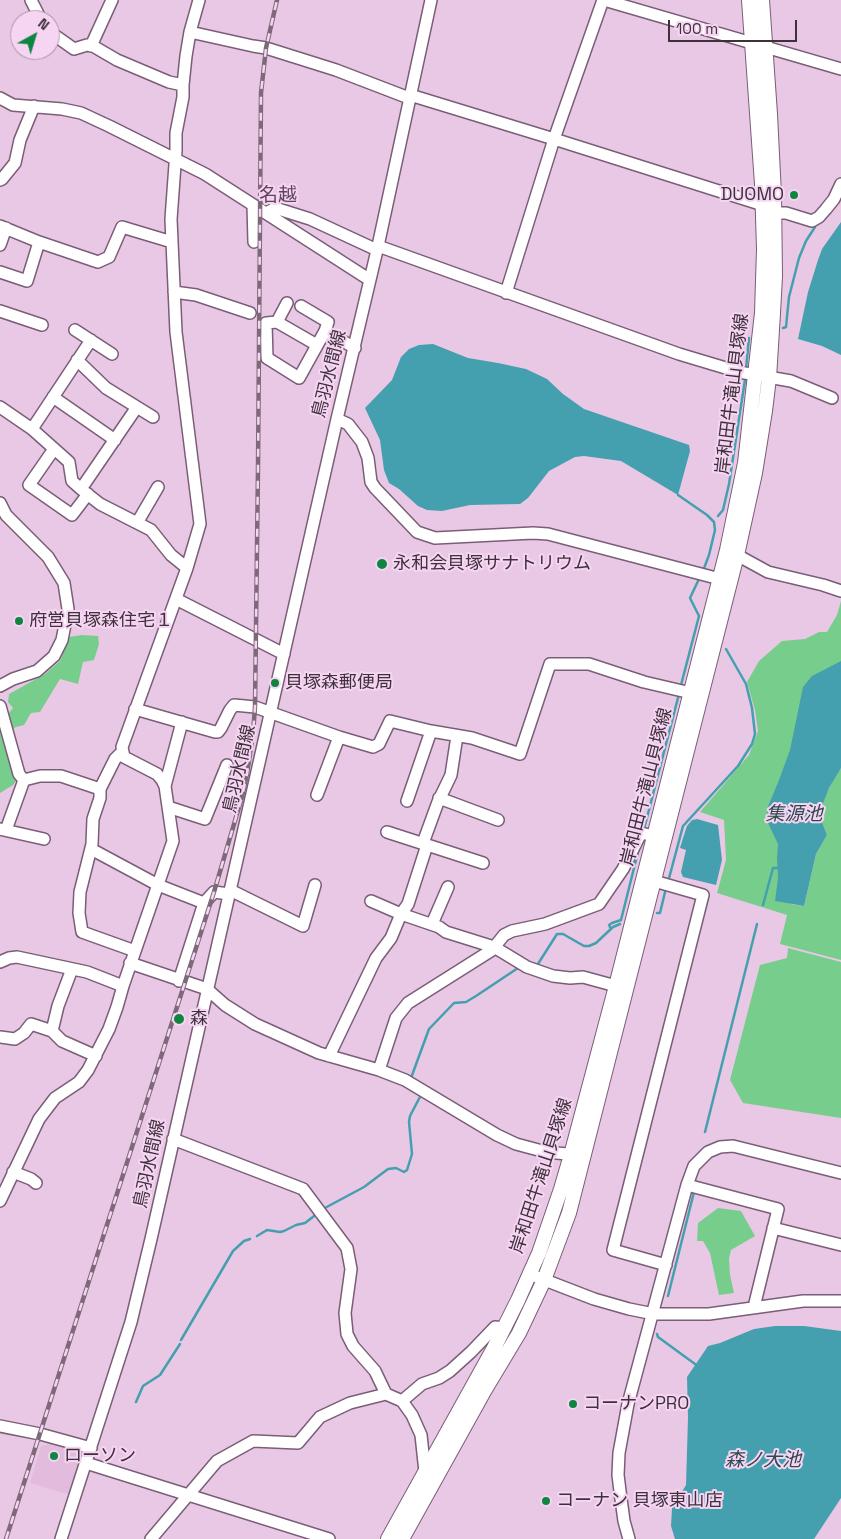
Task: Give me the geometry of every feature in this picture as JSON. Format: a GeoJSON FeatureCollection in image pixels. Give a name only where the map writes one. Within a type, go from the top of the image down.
{"type":"FeatureCollection","features":[{"type":"Feature","properties":{"kind":"main road","name":"岸和田牛滝山貝塚線"},"geometry":{"type":"LineString","coordinates":[[749,0],[769,209]]}},
{"type":"Feature","properties":{"kind":"main road","name":"岸和田牛滝山貝塚線"},"geometry":{"type":"LineString","coordinates":[[388,1539],[504,1328],[530,1274],[578,1155],[654,881],[737,555],[755,473],[762,376],[762,313],[769,209],[766,48],[762,0]]}},
{"type":"Feature","properties":{"kind":"main road","name":"岸和田牛滝山貝塚線"},"geometry":{"type":"LineString","coordinates":[[402,1539],[483,1393],[519,1333],[544,1280],[569,1213],[578,1155],[616,986],[720,579],[746,463],[762,376]]}},
{"type":"Feature","properties":{"kind":"street"},"geometry":{"type":"LineString","coordinates":[[91,46],[112,0]]}},
{"type":"Feature","properties":{"kind":"street"},"geometry":{"type":"LineString","coordinates":[[165,786],[157,774],[124,757],[122,747],[187,568],[200,524],[176,332],[171,219],[176,133],[183,97],[190,32],[199,0]]}},
{"type":"Feature","properties":{"kind":"street","name":"鳥羽水間線"},"geometry":{"type":"LineString","coordinates":[[60,1539],[131,1322],[337,419],[378,248],[431,0]]}},
{"type":"Feature","properties":{"kind":"street"},"geometry":{"type":"LineString","coordinates":[[506,293],[554,138],[603,0],[841,69]]}},
{"type":"Feature","properties":{"kind":"street"},"geometry":{"type":"LineString","coordinates":[[190,32],[266,48],[336,70],[410,97],[554,138],[769,209],[812,221],[819,217],[826,209],[841,184]]}},
{"type":"Feature","properties":{"kind":"street"},"geometry":{"type":"LineString","coordinates":[[60,39],[74,49],[86,44],[160,79],[183,85]]}},
{"type":"Feature","properties":{"kind":"street"},"geometry":{"type":"LineString","coordinates":[[0,98],[13,105],[62,109],[81,113],[205,174],[370,280]]}},
{"type":"Feature","properties":{"kind":"street"},"geometry":{"type":"LineString","coordinates":[[0,180],[15,163],[20,140],[34,106]]}},
{"type":"Feature","properties":{"kind":"street"},"geometry":{"type":"LineString","coordinates":[[252,205],[254,242]]}},
{"type":"Feature","properties":{"kind":"street"},"geometry":{"type":"LineString","coordinates":[[266,213],[275,208],[310,219],[378,248],[679,354],[739,372],[791,381],[832,398]]}},
{"type":"Feature","properties":{"kind":"street"},"geometry":{"type":"LineString","coordinates":[[0,245],[3,227],[39,242],[98,262],[110,256],[122,227],[172,242]]}},
{"type":"Feature","properties":{"kind":"street"},"geometry":{"type":"LineString","coordinates":[[0,272],[27,281],[39,242]]}},
{"type":"Feature","properties":{"kind":"street"},"geometry":{"type":"LineString","coordinates":[[174,292],[196,295],[250,313]]}},
{"type":"Feature","properties":{"kind":"street"},"geometry":{"type":"LineString","coordinates":[[277,322],[287,303]]}},
{"type":"Feature","properties":{"kind":"street"},"geometry":{"type":"LineString","coordinates":[[301,306],[328,322],[325,331],[299,378],[267,358],[266,323],[277,322],[317,345]]}},
{"type":"Feature","properties":{"kind":"street"},"geometry":{"type":"LineString","coordinates":[[0,310],[42,325]]}},
{"type":"Feature","properties":{"kind":"street"},"geometry":{"type":"LineString","coordinates":[[75,330],[112,354]]}},
{"type":"Feature","properties":{"kind":"street"},"geometry":{"type":"LineString","coordinates":[[325,331],[355,348]]}},
{"type":"Feature","properties":{"kind":"street"},"geometry":{"type":"LineString","coordinates":[[32,430],[90,340]]}},
{"type":"Feature","properties":{"kind":"street"},"geometry":{"type":"LineString","coordinates":[[77,360],[106,388],[153,417]]}},
{"type":"Feature","properties":{"kind":"street"},"geometry":{"type":"LineString","coordinates":[[53,397],[115,440]]}},
{"type":"Feature","properties":{"kind":"street"},"geometry":{"type":"LineString","coordinates":[[0,407],[32,430],[69,462],[72,482],[100,504],[151,530],[171,555],[187,568]]}},
{"type":"Feature","properties":{"kind":"street"},"geometry":{"type":"LineString","coordinates":[[54,448],[28,485],[72,515],[115,440],[137,407]]}},
{"type":"Feature","properties":{"kind":"street"},"geometry":{"type":"LineString","coordinates":[[337,419],[348,424],[362,442],[368,458],[371,482],[375,488],[417,532],[435,538],[533,533],[548,534],[720,579]]}},
{"type":"Feature","properties":{"kind":"street"},"geometry":{"type":"LineString","coordinates":[[137,524],[158,487]]}},
{"type":"Feature","properties":{"kind":"street"},"geometry":{"type":"LineString","coordinates":[[0,503],[6,515],[48,556],[64,584],[68,608],[62,640],[54,656],[37,671],[13,679],[0,686]]}},
{"type":"Feature","properties":{"kind":"street"},"geometry":{"type":"LineString","coordinates":[[737,555],[768,572],[841,591]]}},
{"type":"Feature","properties":{"kind":"street"},"geometry":{"type":"LineString","coordinates":[[176,599],[284,654]]}},
{"type":"Feature","properties":{"kind":"street"},"geometry":{"type":"LineString","coordinates":[[135,709],[218,732],[224,725],[234,705],[255,707],[363,745],[376,746],[390,721],[472,738],[520,754],[550,664],[589,664],[644,682],[691,693]]}},
{"type":"Feature","properties":{"kind":"street"},"geometry":{"type":"LineString","coordinates":[[0,706],[19,774],[24,780]]}},
{"type":"Feature","properties":{"kind":"street"},"geometry":{"type":"LineString","coordinates":[[0,1201],[39,1119],[55,1098],[79,1082],[96,1056],[109,1029],[173,841],[165,786],[182,722]]}},
{"type":"Feature","properties":{"kind":"street"},"geometry":{"type":"LineString","coordinates":[[407,801],[431,731]]}},
{"type":"Feature","properties":{"kind":"street"},"geometry":{"type":"LineString","coordinates":[[329,1056],[376,958],[391,938],[401,914],[408,904],[439,798],[451,775],[457,736]]}},
{"type":"Feature","properties":{"kind":"street"},"geometry":{"type":"LineString","coordinates":[[317,795],[339,737]]}},
{"type":"Feature","properties":{"kind":"street"},"geometry":{"type":"LineString","coordinates":[[122,752],[115,759],[100,789],[100,798],[93,819],[91,849],[80,892],[79,913],[82,932],[134,951]]}},
{"type":"Feature","properties":{"kind":"street"},"geometry":{"type":"LineString","coordinates":[[168,807],[205,819],[227,764]]}},
{"type":"Feature","properties":{"kind":"street"},"geometry":{"type":"LineString","coordinates":[[24,780],[40,776],[60,776],[100,789]]}},
{"type":"Feature","properties":{"kind":"street"},"geometry":{"type":"LineString","coordinates":[[24,780],[3,830],[44,839]]}},
{"type":"Feature","properties":{"kind":"street"},"geometry":{"type":"LineString","coordinates":[[439,798],[498,820]]}},
{"type":"Feature","properties":{"kind":"street"},"geometry":{"type":"LineString","coordinates":[[387,832],[483,863]]}},
{"type":"Feature","properties":{"kind":"street"},"geometry":{"type":"LineString","coordinates":[[379,1070],[396,1018],[408,1003],[494,947],[504,935],[512,931],[545,924],[599,904],[623,869],[641,833],[654,836]]}},
{"type":"Feature","properties":{"kind":"street"},"geometry":{"type":"LineString","coordinates":[[91,849],[158,885],[204,904]]}},
{"type":"Feature","properties":{"kind":"street"},"geometry":{"type":"LineString","coordinates":[[654,881],[703,895],[613,1250],[666,1265]]}},
{"type":"Feature","properties":{"kind":"street"},"geometry":{"type":"LineString","coordinates":[[180,981],[204,904],[214,892],[230,892],[303,926],[315,885]]}},
{"type":"Feature","properties":{"kind":"street"},"geometry":{"type":"LineString","coordinates":[[432,924],[448,887]]}},
{"type":"Feature","properties":{"kind":"street"},"geometry":{"type":"LineString","coordinates":[[371,901],[401,914],[432,924],[446,932],[494,947],[527,967],[553,976],[570,978],[583,976],[616,986]]}},
{"type":"Feature","properties":{"kind":"street"},"geometry":{"type":"LineString","coordinates":[[0,962],[17,957],[88,972],[123,986]]}},
{"type":"Feature","properties":{"kind":"street"},"geometry":{"type":"LineString","coordinates":[[130,963],[207,989],[225,1005],[254,1024],[319,1053],[379,1070],[405,1080],[497,1135],[516,1144],[532,1149],[578,1155]]}},
{"type":"Feature","properties":{"kind":"street"},"geometry":{"type":"LineString","coordinates":[[52,1031],[58,1006],[72,969]]}},
{"type":"Feature","properties":{"kind":"street"},"geometry":{"type":"LineString","coordinates":[[0,1037],[15,1039],[24,1033],[31,1024],[52,1031],[62,1042],[96,1056]]}},
{"type":"Feature","properties":{"kind":"street"},"geometry":{"type":"LineString","coordinates":[[173,1139],[303,1189],[348,1248],[350,1268],[345,1313],[347,1334],[353,1346],[375,1371],[386,1394]]}},
{"type":"Feature","properties":{"kind":"street"},"geometry":{"type":"LineString","coordinates":[[629,1539],[624,1522],[618,1474],[619,1453],[628,1404],[654,1314],[687,1185],[694,1166],[708,1152],[720,1147],[733,1146],[841,1173]]}},
{"type":"Feature","properties":{"kind":"street"},"geometry":{"type":"LineString","coordinates":[[13,1172],[36,1183]]}},
{"type":"Feature","properties":{"kind":"street"},"geometry":{"type":"LineString","coordinates":[[687,1185],[778,1209],[754,1307]]}},
{"type":"Feature","properties":{"kind":"street"},"geometry":{"type":"LineString","coordinates":[[773,1228],[841,1245]]}},
{"type":"Feature","properties":{"kind":"street"},"geometry":{"type":"LineString","coordinates":[[530,1274],[594,1299],[654,1314],[727,1313],[754,1307],[802,1301],[841,1301]]}},
{"type":"Feature","properties":{"kind":"street"},"geometry":{"type":"LineString","coordinates":[[402,1401],[422,1384],[439,1378],[450,1371],[495,1327],[504,1328]]}},
{"type":"Feature","properties":{"kind":"street"},"geometry":{"type":"LineString","coordinates":[[151,1539],[187,1494],[217,1461],[239,1447],[253,1441],[298,1443],[320,1418],[350,1403],[386,1394],[402,1401],[412,1415],[421,1434],[425,1472]]}},
{"type":"Feature","properties":{"kind":"street"},"geometry":{"type":"LineString","coordinates":[[0,1426],[40,1434],[91,1448]]}},
{"type":"Feature","properties":{"kind":"street"},"geometry":{"type":"LineString","coordinates":[[86,1463],[329,1539]]}},
{"type":"Feature","properties":{"kind":"shaded area"},"geometry":{"type":"Polygon","coordinates":[[[58,1442],[82,1449],[85,1453],[71,1495],[30,1483],[41,1446],[58,1442]]]}},
{"type":"Feature","properties":{"kind":"green space"},"geometry":{"type":"Polygon","coordinates":[[[841,601],[841,747],[797,790],[790,904],[804,906],[816,854],[827,835],[822,822],[823,800],[841,768],[841,960],[780,944],[787,915],[717,893],[726,860],[724,820],[700,812],[749,755],[758,731],[755,710],[747,682],[759,661],[782,641],[805,639],[819,632],[827,632],[837,615],[841,601]]]}},
{"type":"Feature","properties":{"kind":"green space"},"geometry":{"type":"Polygon","coordinates":[[[82,635],[98,636],[99,644],[94,660],[83,662],[78,684],[60,679],[40,712],[31,713],[24,725],[16,727],[1,737],[20,775],[13,785],[0,793],[0,718],[9,713],[13,708],[8,702],[9,694],[45,674],[60,661],[69,637],[82,635]]]}},
{"type":"Feature","properties":{"kind":"green space"},"geometry":{"type":"Polygon","coordinates":[[[788,948],[841,962],[841,1118],[743,1103],[730,1080],[760,965],[787,958],[788,948]]]}},
{"type":"Feature","properties":{"kind":"green space"},"geometry":{"type":"Polygon","coordinates":[[[718,1208],[741,1211],[755,1236],[731,1250],[729,1258],[730,1275],[734,1293],[719,1295],[710,1253],[703,1241],[697,1241],[698,1223],[718,1208]]]}},
{"type":"Feature","properties":{"kind":"water"},"geometry":{"type":"Polygon","coordinates":[[[841,222],[841,355],[822,346],[798,339],[808,292],[822,249],[841,222]]]}},
{"type":"Feature","properties":{"kind":"water"},"geometry":{"type":"Polygon","coordinates":[[[433,344],[468,358],[526,369],[547,379],[563,394],[584,409],[689,445],[690,451],[678,495],[621,461],[584,456],[575,457],[549,471],[528,498],[520,504],[470,505],[442,511],[427,510],[418,506],[399,489],[389,483],[384,470],[380,440],[365,408],[392,380],[401,357],[409,349],[419,345],[433,344]]]}},
{"type":"Feature","properties":{"kind":"water","name":"集源池"},"geometry":{"type":"Polygon","coordinates":[[[841,661],[841,768],[829,788],[822,806],[822,822],[827,835],[816,854],[804,906],[775,901],[778,878],[778,844],[768,823],[767,809],[790,750],[803,687],[812,676],[841,661]]]}},
{"type":"Feature","properties":{"kind":"water"},"geometry":{"type":"Polygon","coordinates":[[[697,819],[718,825],[722,860],[716,885],[683,877],[681,872],[686,850],[680,848],[687,826],[692,820],[697,819]]]}},
{"type":"Feature","properties":{"kind":"water","name":"森ノ大池"},"geometry":{"type":"Polygon","coordinates":[[[775,1326],[804,1326],[841,1331],[841,1498],[814,1539],[675,1539],[671,1526],[672,1508],[686,1485],[687,1377],[708,1346],[754,1329],[775,1326]]]}},
{"type":"Feature","properties":{"kind":"waterway"},"geometry":{"type":"LineString","coordinates":[[783,328],[786,327],[789,297],[799,258],[806,241],[815,227]]}},
{"type":"Feature","properties":{"kind":"waterway"},"geometry":{"type":"LineString","coordinates":[[746,369],[749,338]]}},
{"type":"Feature","properties":{"kind":"waterway"},"geometry":{"type":"LineString","coordinates":[[718,516],[723,510],[729,484],[745,380]]}},
{"type":"Feature","properties":{"kind":"waterway"},"geometry":{"type":"LineString","coordinates":[[678,495],[714,522],[715,530],[703,571]]}},
{"type":"Feature","properties":{"kind":"waterway"},"geometry":{"type":"LineString","coordinates":[[681,685],[699,616],[690,598],[699,579]]}},
{"type":"Feature","properties":{"kind":"waterway"},"geometry":{"type":"LineString","coordinates":[[668,882],[683,826],[738,766],[752,744],[755,734],[752,708],[746,684],[726,649]]}},
{"type":"Feature","properties":{"kind":"waterway"},"geometry":{"type":"LineString","coordinates":[[644,829],[679,694]]}},
{"type":"Feature","properties":{"kind":"waterway"},"geometry":{"type":"LineString","coordinates":[[611,929],[609,925],[621,920],[639,848]]}},
{"type":"Feature","properties":{"kind":"waterway"},"geometry":{"type":"LineString","coordinates":[[763,905],[773,868],[777,868]]}},
{"type":"Feature","properties":{"kind":"waterway"},"geometry":{"type":"LineString","coordinates":[[657,913],[660,913],[666,888]]}},
{"type":"Feature","properties":{"kind":"waterway"},"geometry":{"type":"LineString","coordinates":[[536,967],[557,934],[563,934],[584,946],[589,946],[596,943],[613,927],[620,924]]}},
{"type":"Feature","properties":{"kind":"waterway"},"geometry":{"type":"LineString","coordinates":[[705,1132],[757,924]]}},
{"type":"Feature","properties":{"kind":"waterway"},"geometry":{"type":"LineString","coordinates":[[411,1078],[429,1029],[454,1003],[466,1002],[521,966]]}},
{"type":"Feature","properties":{"kind":"waterway"},"geometry":{"type":"LineString","coordinates":[[323,1209],[364,1187],[388,1169],[396,1168],[404,1172],[407,1170],[412,1154],[410,1116],[422,1093]]}},
{"type":"Feature","properties":{"kind":"waterway"},"geometry":{"type":"LineString","coordinates":[[668,1296],[694,1192]]}},
{"type":"Feature","properties":{"kind":"waterway"},"geometry":{"type":"LineString","coordinates":[[257,1236],[267,1230],[284,1231],[305,1223],[318,1213]]}},
{"type":"Feature","properties":{"kind":"waterway"},"geometry":{"type":"LineString","coordinates":[[181,1340],[233,1251],[244,1241],[250,1239]]}},
{"type":"Feature","properties":{"kind":"waterway"},"geometry":{"type":"LineString","coordinates":[[657,1334],[658,1337],[695,1364]]}},
{"type":"Feature","properties":{"kind":"waterway"},"geometry":{"type":"LineString","coordinates":[[136,1402],[143,1386],[160,1375],[180,1344]]}},
{"type":"Feature","properties":{"kind":"railway"},"geometry":{"type":"LineString","coordinates":[[6,1539],[214,892],[247,774],[255,707],[261,93],[266,48],[277,0]]}},
{"type":"Feature","properties":{"kind":"place","name":"DUOMO"},"geometry":{"type":"Point","coordinates":[794,195]}},
{"type":"Feature","properties":{"kind":"place","name":"永和会貝塚サナトリウム"},"geometry":{"type":"Point","coordinates":[382,564]}},
{"type":"Feature","properties":{"kind":"place","name":"府営貝塚森住宅１"},"geometry":{"type":"Point","coordinates":[19,621]}},
{"type":"Feature","properties":{"kind":"place","name":"貝塚森郵便局"},"geometry":{"type":"Point","coordinates":[275,683]}},
{"type":"Feature","properties":{"kind":"place","name":"森"},"geometry":{"type":"Point","coordinates":[179,1019]}},
{"type":"Feature","properties":{"kind":"place","name":"コーナンPRO"},"geometry":{"type":"Point","coordinates":[573,1404]}},
{"type":"Feature","properties":{"kind":"place","name":"ローソン"},"geometry":{"type":"Point","coordinates":[54,1456]}},
{"type":"Feature","properties":{"kind":"place","name":"コーナン 貝塚東山店"},"geometry":{"type":"Point","coordinates":[546,1501]}},
{"type":"Feature","properties":{"kind":"district","name":"名越"},"geometry":{"type":"Point","coordinates":[278,196]}}]}
